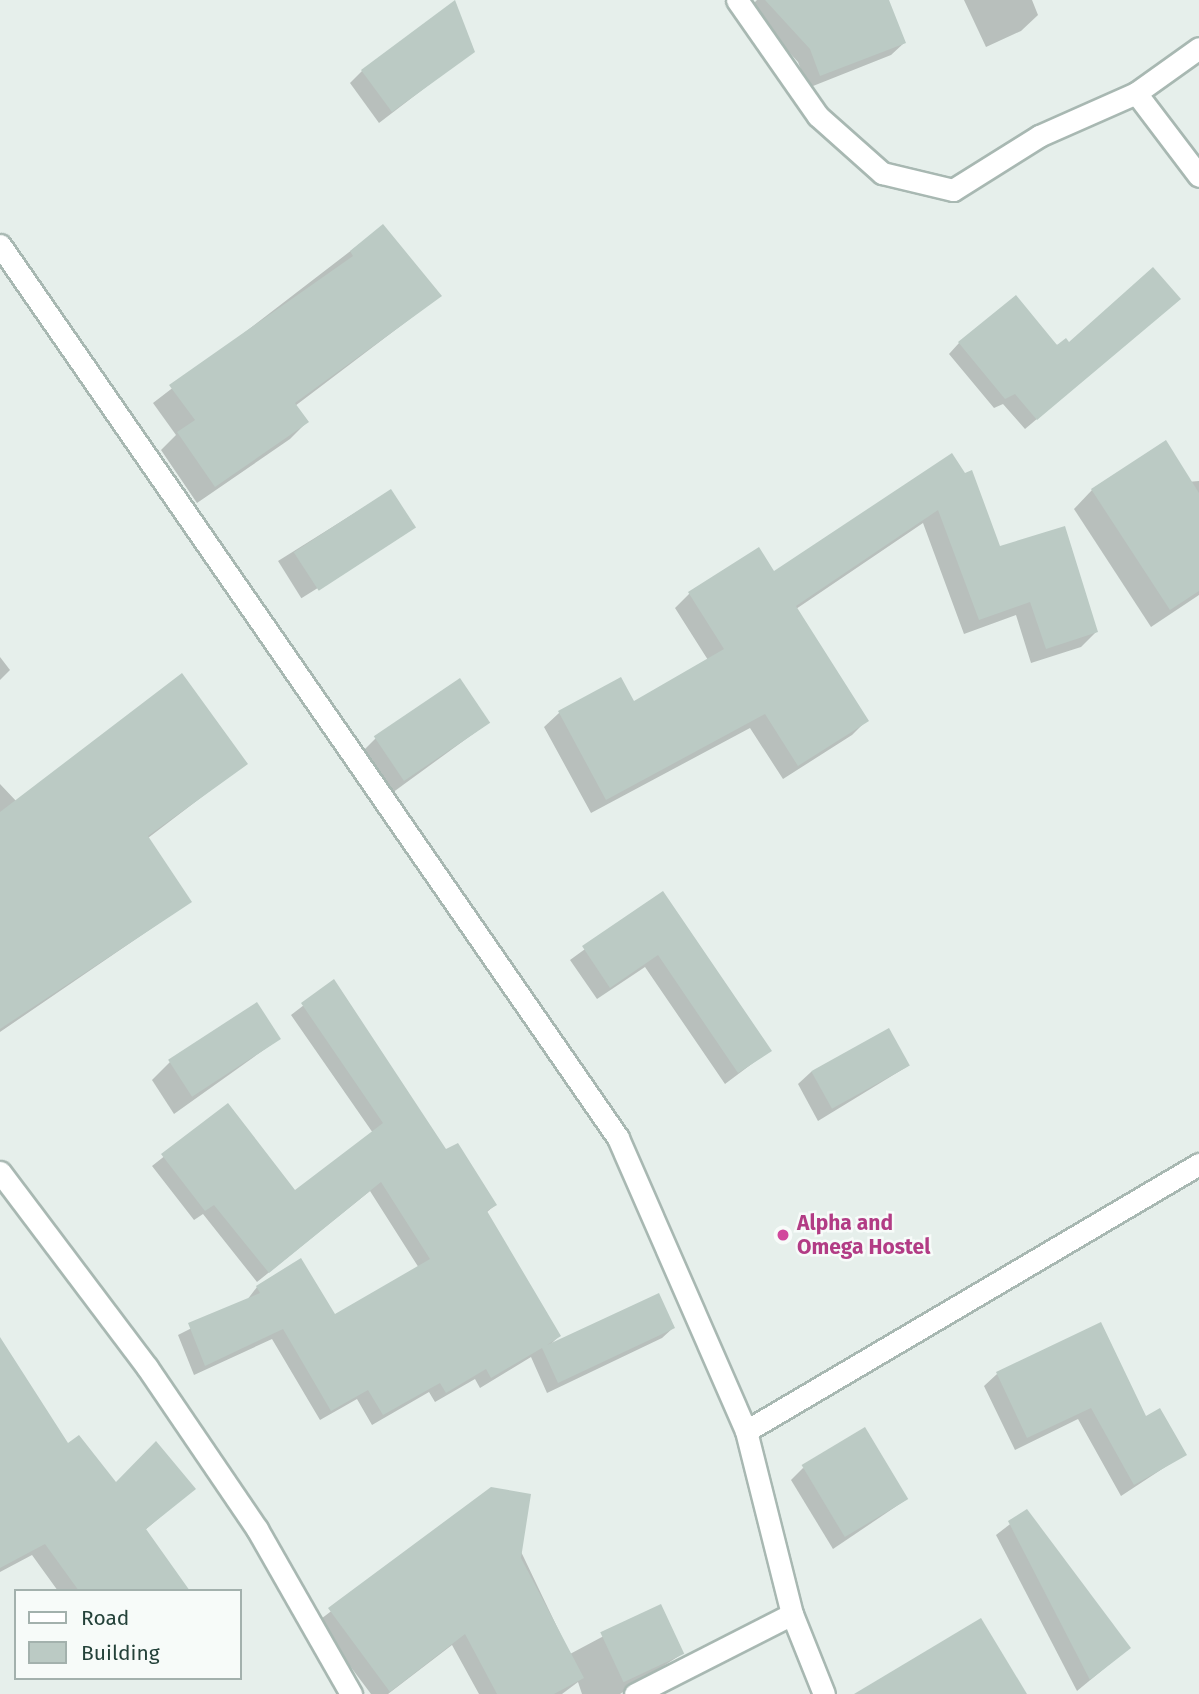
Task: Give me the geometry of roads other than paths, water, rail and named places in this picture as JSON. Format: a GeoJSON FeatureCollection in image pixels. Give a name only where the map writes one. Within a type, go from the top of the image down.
{"type":"FeatureCollection","features":[{"type":"Feature","properties":{"kind":"street"},"geometry":{"type":"LineString","coordinates":[[737,0],[818,116],[882,173],[953,190],[1039,136],[1136,93],[1199,48]]}},
{"type":"Feature","properties":{"kind":"street"},"geometry":{"type":"LineString","coordinates":[[1136,93],[1199,176]]}},
{"type":"Feature","properties":{"kind":"street"},"geometry":{"type":"LineString","coordinates":[[0,245],[618,1138],[746,1431],[792,1614],[824,1694]]}},
{"type":"Feature","properties":{"kind":"street"},"geometry":{"type":"LineString","coordinates":[[746,1431],[1199,1164]]}},
{"type":"Feature","properties":{"kind":"street"},"geometry":{"type":"LineString","coordinates":[[0,1172],[147,1367],[257,1529],[351,1694]]}},
{"type":"Feature","properties":{"kind":"street"},"geometry":{"type":"LineString","coordinates":[[635,1694],[792,1614]]}},
{"type":"Feature","properties":{"kind":"place","name":"Alpha and Omega Hostel"},"geometry":{"type":"Point","coordinates":[783,1235]}}]}
